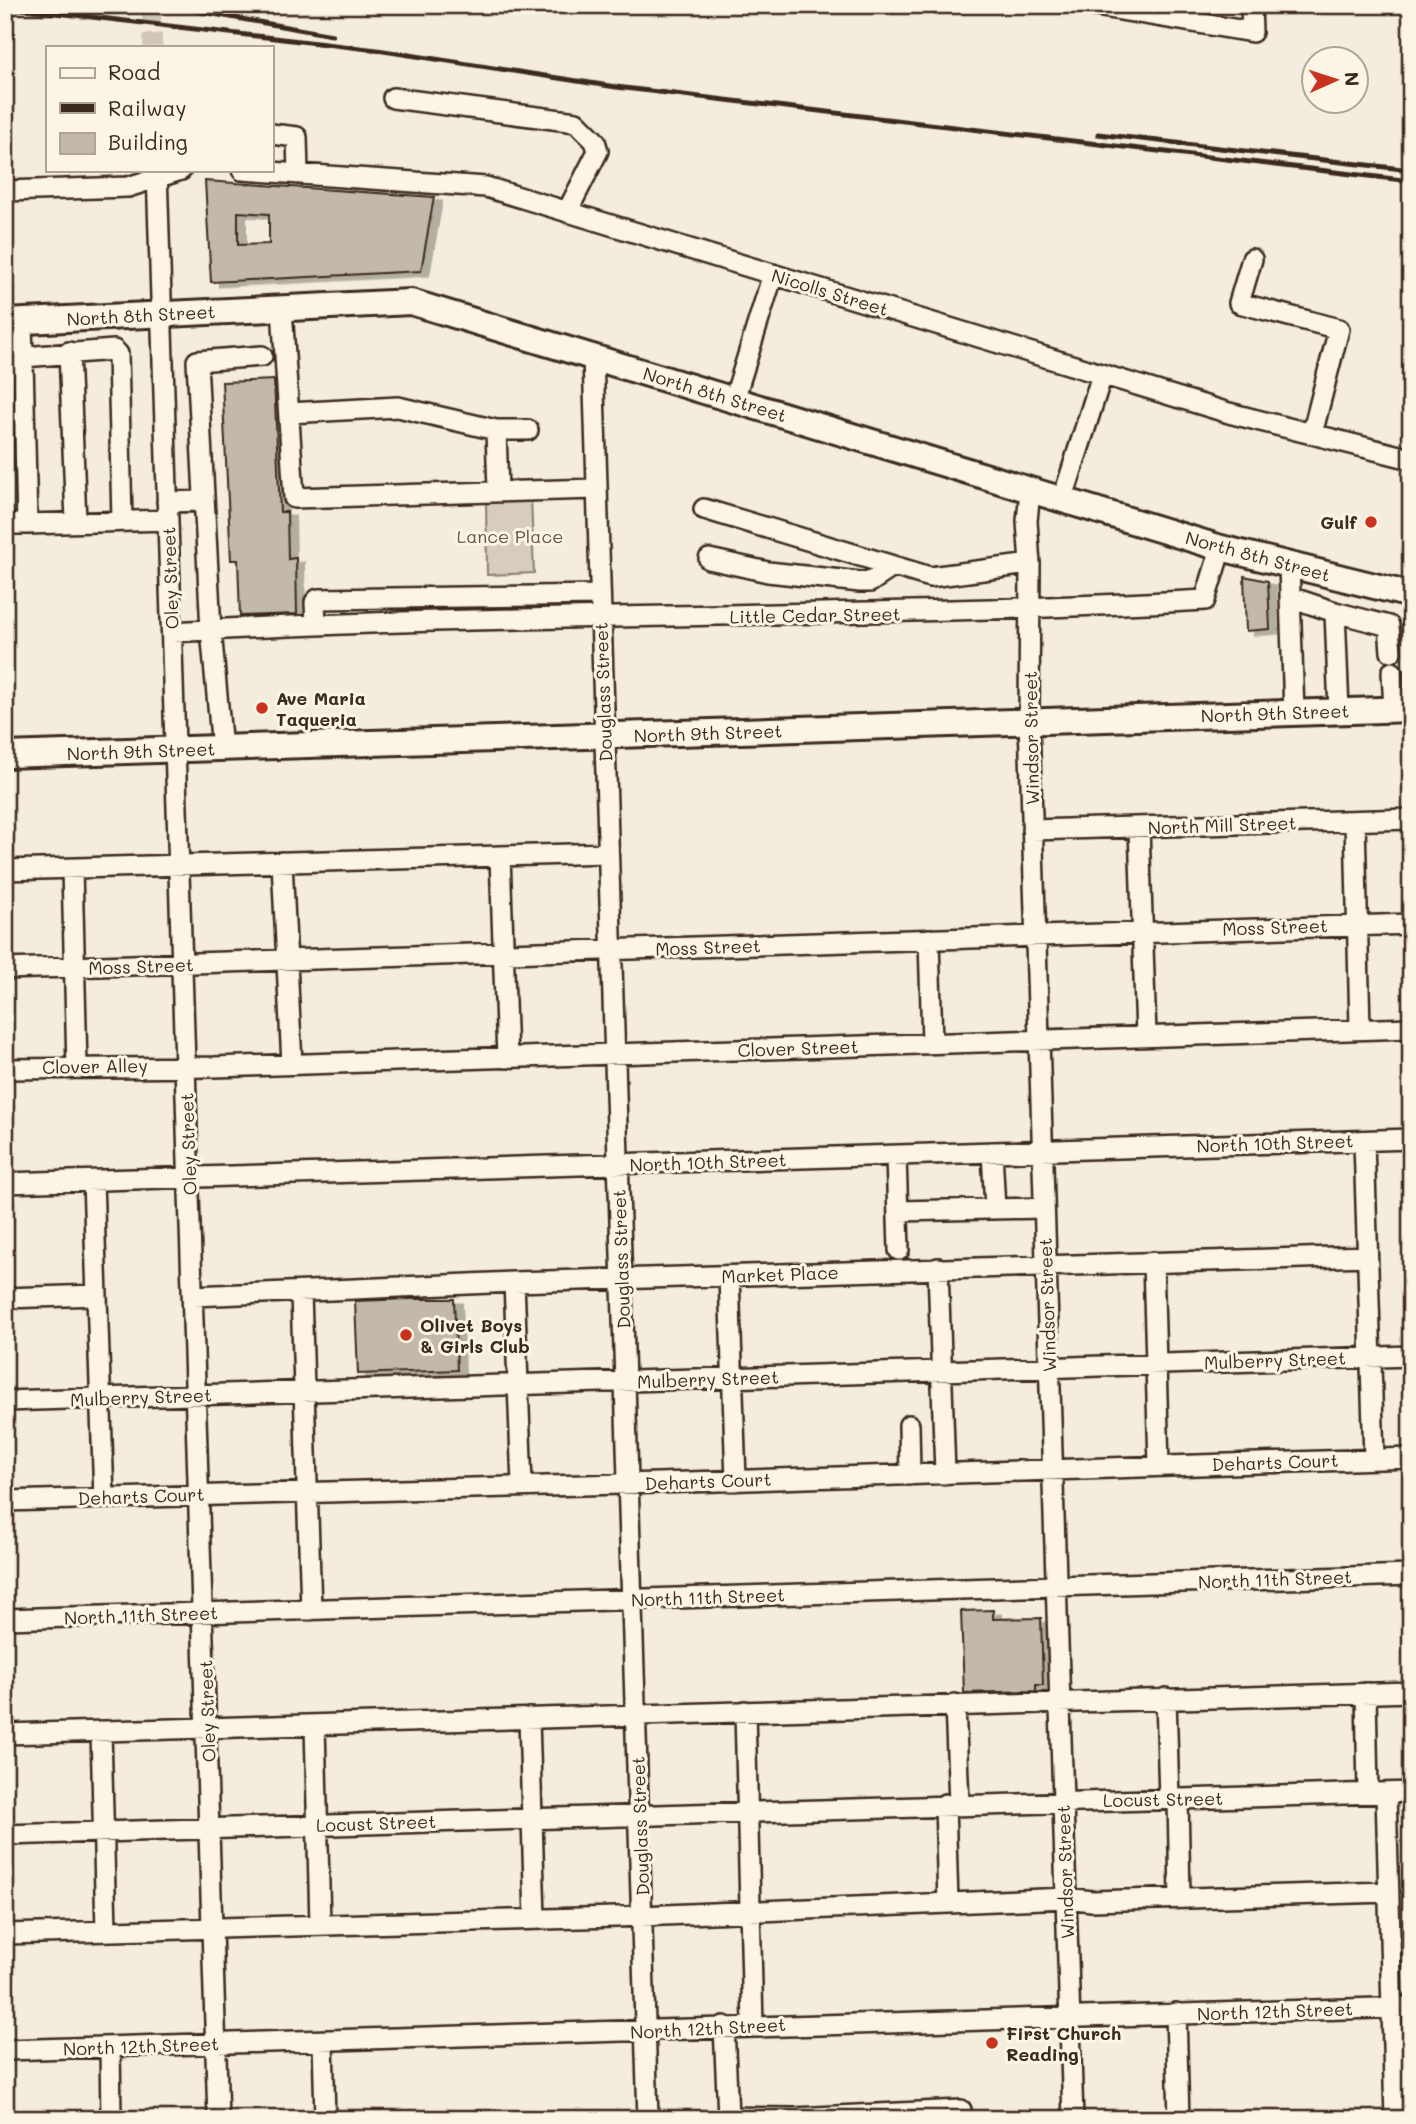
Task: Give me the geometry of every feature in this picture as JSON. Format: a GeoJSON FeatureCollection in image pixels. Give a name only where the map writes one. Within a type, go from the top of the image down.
{"type":"FeatureCollection","features":[{"type":"Feature","properties":{"kind":"main road","name":"North 8th Street"},"geometry":{"type":"LineString","coordinates":[[13,321],[411,302],[1221,548],[1411,595]]}},
{"type":"Feature","properties":{"kind":"main road","name":"North 9th Street"},"geometry":{"type":"LineString","coordinates":[[5,755],[1402,709]]}},
{"type":"Feature","properties":{"kind":"street"},"geometry":{"type":"LineString","coordinates":[[1090,5],[1252,32],[1251,5]]}},
{"type":"Feature","properties":{"kind":"street"},"geometry":{"type":"LineString","coordinates":[[393,98],[576,122],[595,141],[598,151],[568,212]]}},
{"type":"Feature","properties":{"kind":"street"},"geometry":{"type":"LineString","coordinates":[[273,134],[297,137],[298,174]]}},
{"type":"Feature","properties":{"kind":"street","name":"Nicolls Street"},"geometry":{"type":"LineString","coordinates":[[270,172],[486,187],[1102,374],[1312,435],[1411,459]]}},
{"type":"Feature","properties":{"kind":"street"},"geometry":{"type":"LineString","coordinates":[[5,191],[128,187],[157,174]]}},
{"type":"Feature","properties":{"kind":"street","name":"Oley Street"},"geometry":{"type":"LineString","coordinates":[[157,174],[218,2119]]}},
{"type":"Feature","properties":{"kind":"street"},"geometry":{"type":"LineString","coordinates":[[1252,259],[1239,303],[1339,329],[1312,435]]}},
{"type":"Feature","properties":{"kind":"street"},"geometry":{"type":"LineString","coordinates":[[734,400],[773,274]]}},
{"type":"Feature","properties":{"kind":"street"},"geometry":{"type":"LineString","coordinates":[[282,308],[294,498],[596,489]]}},
{"type":"Feature","properties":{"kind":"street"},"geometry":{"type":"LineString","coordinates":[[13,321],[23,357],[27,523]]}},
{"type":"Feature","properties":{"kind":"street"},"geometry":{"type":"LineString","coordinates":[[23,357],[114,350],[118,354],[122,521]]}},
{"type":"Feature","properties":{"kind":"street"},"geometry":{"type":"LineString","coordinates":[[69,352],[76,521]]}},
{"type":"Feature","properties":{"kind":"street"},"geometry":{"type":"LineString","coordinates":[[222,749],[211,630],[197,361],[262,356]]}},
{"type":"Feature","properties":{"kind":"street","name":"Douglass Street"},"geometry":{"type":"LineString","coordinates":[[593,357],[648,2119]]}},
{"type":"Feature","properties":{"kind":"street"},"geometry":{"type":"LineString","coordinates":[[1063,498],[1102,374]]}},
{"type":"Feature","properties":{"kind":"street"},"geometry":{"type":"LineString","coordinates":[[289,413],[398,407],[496,430],[528,430]]}},
{"type":"Feature","properties":{"kind":"street"},"geometry":{"type":"LineString","coordinates":[[496,430],[498,492]]}},
{"type":"Feature","properties":{"kind":"street","name":"Windsor Street"},"geometry":{"type":"LineString","coordinates":[[1030,491],[1027,522],[1030,564],[1029,721],[1073,2119]]}},
{"type":"Feature","properties":{"kind":"street"},"geometry":{"type":"LineString","coordinates":[[5,524],[122,521],[203,501]]}},
{"type":"Feature","properties":{"kind":"street"},"geometry":{"type":"LineString","coordinates":[[704,509],[929,577],[1030,564]]}},
{"type":"Feature","properties":{"kind":"street","name":"Little Cedar Street"},"geometry":{"type":"LineString","coordinates":[[172,632],[316,623],[1029,609],[1205,600],[1221,548]]}},
{"type":"Feature","properties":{"kind":"street"},"geometry":{"type":"LineString","coordinates":[[709,559],[768,572],[860,582],[870,582],[894,566]]}},
{"type":"Feature","properties":{"kind":"street"},"geometry":{"type":"LineString","coordinates":[[1289,565],[1294,713]]}},
{"type":"Feature","properties":{"kind":"street"},"geometry":{"type":"LineString","coordinates":[[316,623],[315,602],[318,599],[599,595]]}},
{"type":"Feature","properties":{"kind":"street"},"geometry":{"type":"LineString","coordinates":[[1290,597],[1390,626],[1391,662],[1402,709]]}},
{"type":"Feature","properties":{"kind":"street"},"geometry":{"type":"LineString","coordinates":[[1335,612],[1339,711]]}},
{"type":"Feature","properties":{"kind":"street","name":"North Mill Street"},"geometry":{"type":"LineString","coordinates":[[1032,830],[1411,819]]}},
{"type":"Feature","properties":{"kind":"street"},"geometry":{"type":"LineString","coordinates":[[1355,821],[1360,1029]]}},
{"type":"Feature","properties":{"kind":"street"},"geometry":{"type":"LineString","coordinates":[[1139,827],[1146,1036]]}},
{"type":"Feature","properties":{"kind":"street"},"geometry":{"type":"LineString","coordinates":[[5,870],[607,853]]}},
{"type":"Feature","properties":{"kind":"street"},"geometry":{"type":"LineString","coordinates":[[500,856],[507,1058]]}},
{"type":"Feature","properties":{"kind":"street"},"geometry":{"type":"LineString","coordinates":[[282,862],[290,961],[292,1064]]}},
{"type":"Feature","properties":{"kind":"street"},"geometry":{"type":"LineString","coordinates":[[72,869],[77,1067]]}},
{"type":"Feature","properties":{"kind":"street","name":"Moss Street"},"geometry":{"type":"LineString","coordinates":[[5,969],[1411,923]]}},
{"type":"Feature","properties":{"kind":"street"},"geometry":{"type":"LineString","coordinates":[[929,939],[932,1043]]}},
{"type":"Feature","properties":{"kind":"street","name":"Clover Street"},"geometry":{"type":"LineString","coordinates":[[186,1066],[614,1055],[1411,1028]]}},
{"type":"Feature","properties":{"kind":"street","name":"Clover Alley"},"geometry":{"type":"LineString","coordinates":[[5,1069],[186,1066]]}},
{"type":"Feature","properties":{"kind":"street","name":"North 10th Street"},"geometry":{"type":"LineString","coordinates":[[5,1183],[1411,1139]]}},
{"type":"Feature","properties":{"kind":"street"},"geometry":{"type":"LineString","coordinates":[[1364,1141],[1374,1459]]}},
{"type":"Feature","properties":{"kind":"street"},"geometry":{"type":"LineString","coordinates":[[992,1152],[995,1209]]}},
{"type":"Feature","properties":{"kind":"street"},"geometry":{"type":"LineString","coordinates":[[895,1156],[899,1250]]}},
{"type":"Feature","properties":{"kind":"street"},"geometry":{"type":"LineString","coordinates":[[93,1181],[104,1498]]}},
{"type":"Feature","properties":{"kind":"street"},"geometry":{"type":"LineString","coordinates":[[898,1210],[1044,1208]]}},
{"type":"Feature","properties":{"kind":"street","name":"Market Place"},"geometry":{"type":"LineString","coordinates":[[193,1296],[514,1282],[1367,1256]]}},
{"type":"Feature","properties":{"kind":"street"},"geometry":{"type":"LineString","coordinates":[[1153,1262],[1159,1465]]}},
{"type":"Feature","properties":{"kind":"street"},"geometry":{"type":"LineString","coordinates":[[938,1268],[945,1474]]}},
{"type":"Feature","properties":{"kind":"street"},"geometry":{"type":"LineString","coordinates":[[730,1276],[736,1481]]}},
{"type":"Feature","properties":{"kind":"street"},"geometry":{"type":"LineString","coordinates":[[514,1282],[522,1485]]}},
{"type":"Feature","properties":{"kind":"street"},"geometry":{"type":"LineString","coordinates":[[301,1293],[311,1610]]}},
{"type":"Feature","properties":{"kind":"street"},"geometry":{"type":"LineString","coordinates":[[5,1298],[97,1296]]}},
{"type":"Feature","properties":{"kind":"street","name":"Mulberry Street"},"geometry":{"type":"LineString","coordinates":[[5,1401],[1411,1356]]}},
{"type":"Feature","properties":{"kind":"street"},"geometry":{"type":"LineString","coordinates":[[909,1425],[910,1475]]}},
{"type":"Feature","properties":{"kind":"street","name":"Deharts Court"},"geometry":{"type":"LineString","coordinates":[[5,1501],[736,1481],[1411,1458]]}},
{"type":"Feature","properties":{"kind":"street","name":"North 11th Street"},"geometry":{"type":"LineString","coordinates":[[5,1619],[1411,1575]]}},
{"type":"Feature","properties":{"kind":"street"},"geometry":{"type":"LineString","coordinates":[[5,1734],[1411,1692]]}},
{"type":"Feature","properties":{"kind":"street"},"geometry":{"type":"LineString","coordinates":[[1366,1693],[1401,2007],[1395,2119]]}},
{"type":"Feature","properties":{"kind":"street"},"geometry":{"type":"LineString","coordinates":[[1166,1698],[1180,1898]]}},
{"type":"Feature","properties":{"kind":"street"},"geometry":{"type":"LineString","coordinates":[[948,1903],[955,1704]]}},
{"type":"Feature","properties":{"kind":"street"},"geometry":{"type":"LineString","coordinates":[[745,1711],[752,2025]]}},
{"type":"Feature","properties":{"kind":"street"},"geometry":{"type":"LineString","coordinates":[[529,1718],[535,1919]]}},
{"type":"Feature","properties":{"kind":"street"},"geometry":{"type":"LineString","coordinates":[[315,1725],[320,1925]]}},
{"type":"Feature","properties":{"kind":"street"},"geometry":{"type":"LineString","coordinates":[[101,1731],[106,1931]]}},
{"type":"Feature","properties":{"kind":"street","name":"Locust Street"},"geometry":{"type":"LineString","coordinates":[[5,1835],[1411,1792]]}},
{"type":"Feature","properties":{"kind":"street"},"geometry":{"type":"LineString","coordinates":[[5,1934],[535,1919],[1066,1898],[1092,1901],[1389,1892]]}},
{"type":"Feature","properties":{"kind":"street","name":"North 12th Street"},"geometry":{"type":"LineString","coordinates":[[5,2050],[1401,2007]]}},
{"type":"Feature","properties":{"kind":"street"},"geometry":{"type":"LineString","coordinates":[[1176,2013],[1179,2119]]}},
{"type":"Feature","properties":{"kind":"street"},"geometry":{"type":"LineString","coordinates":[[724,2026],[728,2117],[795,2118],[961,2110],[961,2119]]}},
{"type":"Feature","properties":{"kind":"street"},"geometry":{"type":"LineString","coordinates":[[323,2041],[325,2119]]}},
{"type":"Feature","properties":{"kind":"street"},"geometry":{"type":"LineString","coordinates":[[110,2047],[111,2119]]}},
{"type":"Feature","properties":{"kind":"green space","name":"Lance Place"},"geometry":{"type":"Polygon","coordinates":[[[531,497],[534,573],[487,575],[486,498],[531,497]]]}},
{"type":"Feature","properties":{"kind":"building"},"geometry":{"type":"Polygon","coordinates":[[[205,181],[434,197],[421,271],[211,282],[205,181]],[[238,212],[238,245],[269,244],[269,214],[238,212]]]}},
{"type":"Feature","properties":{"kind":"building"},"geometry":{"type":"Polygon","coordinates":[[[274,380],[280,512],[287,512],[288,559],[296,558],[297,614],[240,616],[238,560],[231,560],[222,382],[274,380]]]}},
{"type":"Feature","properties":{"kind":"building"},"geometry":{"type":"Polygon","coordinates":[[[1244,576],[1268,581],[1270,629],[1246,631],[1244,576]]]}},
{"type":"Feature","properties":{"kind":"building","name":"Olivet Boys & Girls Club"},"geometry":{"type":"Polygon","coordinates":[[[454,1299],[457,1370],[358,1374],[355,1301],[454,1299]]]}},
{"type":"Feature","properties":{"kind":"building"},"geometry":{"type":"Polygon","coordinates":[[[993,1610],[993,1619],[1041,1618],[1043,1685],[1036,1685],[1036,1691],[964,1693],[961,1611],[993,1610]]]}},
{"type":"Feature","properties":{"kind":"tunnel"},"geometry":{"type":"LineString","coordinates":[[151,5],[153,46]]}},
{"type":"Feature","properties":{"kind":"railway"},"geometry":{"type":"LineString","coordinates":[[163,5],[332,35]]}},
{"type":"Feature","properties":{"kind":"railway"},"geometry":{"type":"LineString","coordinates":[[5,7],[377,50],[616,87],[1411,181]]}},
{"type":"Feature","properties":{"kind":"railway"},"geometry":{"type":"LineString","coordinates":[[1098,134],[1411,170]]}},
{"type":"Feature","properties":{"kind":"place","name":"Gulf"},"geometry":{"type":"Point","coordinates":[1371,522]}},
{"type":"Feature","properties":{"kind":"place","name":"Ave Maria Taqueria"},"geometry":{"type":"Point","coordinates":[262,708]}},
{"type":"Feature","properties":{"kind":"place","name":"Olivet Boys & Girls Club"},"geometry":{"type":"Point","coordinates":[406,1335]}},
{"type":"Feature","properties":{"kind":"place","name":"First Church Reading"},"geometry":{"type":"Point","coordinates":[992,2043]}}]}
